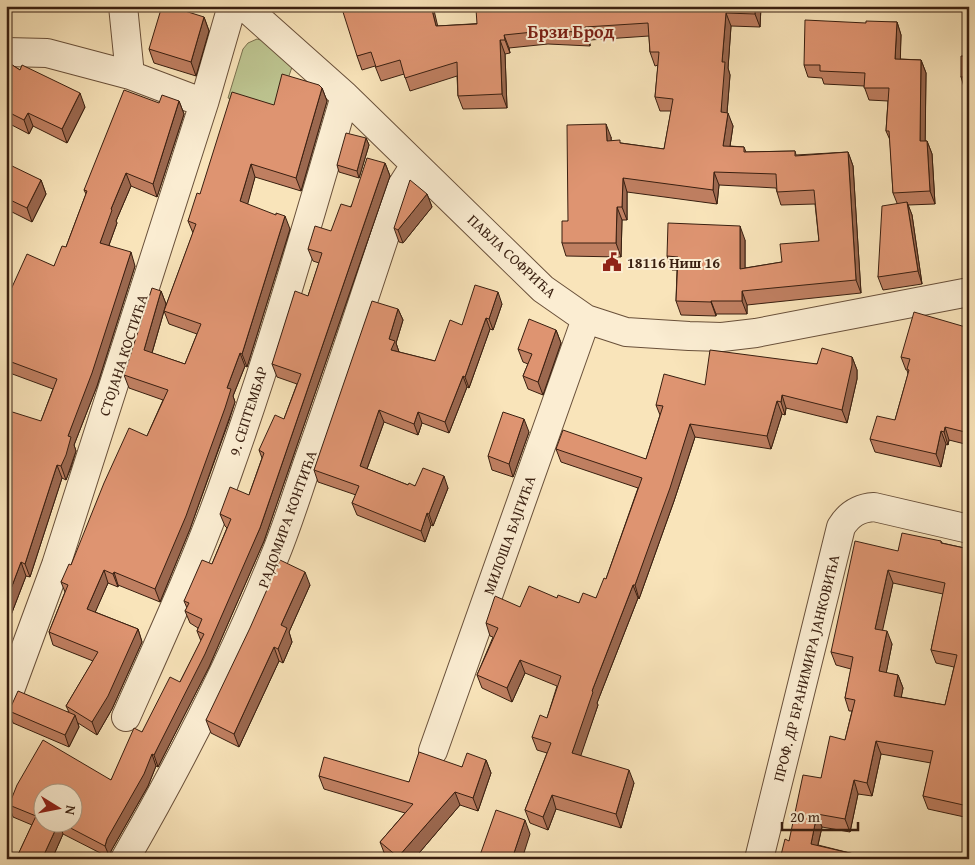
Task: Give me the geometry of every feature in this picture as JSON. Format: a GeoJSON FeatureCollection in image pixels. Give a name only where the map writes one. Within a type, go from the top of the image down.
{"type":"FeatureCollection","features":[{"type":"Feature","properties":{"kind":"street"},"geometry":{"type":"LineString","coordinates":[[123,6],[130,75]]}},
{"type":"Feature","properties":{"kind":"street","name":"СТОЈАНА КОСТИЋА"},"geometry":{"type":"LineString","coordinates":[[6,702],[56,565],[204,103],[232,6]]}},
{"type":"Feature","properties":{"kind":"street","name":"ПАВЛА СОФРИЋА"},"geometry":{"type":"LineString","coordinates":[[244,6],[345,96],[543,289],[586,319],[626,332],[722,337],[756,333],[969,292]]}},
{"type":"Feature","properties":{"kind":"street"},"geometry":{"type":"LineString","coordinates":[[6,52],[47,53],[130,75],[204,103]]}},
{"type":"Feature","properties":{"kind":"street","name":"9. СЕПТЕМБАР"},"geometry":{"type":"LineString","coordinates":[[126,717],[182,592],[228,473],[272,342],[345,96]]}},
{"type":"Feature","properties":{"kind":"street","name":"РАДОМИРА КОНТИЋА"},"geometry":{"type":"LineString","coordinates":[[125,859],[170,780],[213,696],[275,557],[333,392],[401,187],[415,164]]}},
{"type":"Feature","properties":{"kind":"street","name":"МИЛОША БАЈГИЋА"},"geometry":{"type":"LineString","coordinates":[[432,751],[586,319]]}},
{"type":"Feature","properties":{"kind":"street","name":"ПРОФ. ДР БРАНИМИРА ЈАНКОВИЋА"},"geometry":{"type":"LineString","coordinates":[[758,859],[841,527],[847,517],[865,508],[874,507],[969,529]]}},
{"type":"Feature","properties":{"kind":"green space"},"geometry":{"type":"Polygon","coordinates":[[[257,39],[264,41],[292,67],[276,114],[228,98],[243,49],[248,43],[257,39]]]}},
{"type":"Feature","properties":{"kind":"building"},"geometry":{"type":"Polygon","coordinates":[[[162,6],[169,6],[204,17],[191,62],[149,49],[162,6]]]}},
{"type":"Feature","properties":{"kind":"building"},"geometry":{"type":"Polygon","coordinates":[[[363,6],[431,6],[436,26],[477,24],[476,9],[484,9],[483,6],[755,6],[755,14],[726,13],[722,62],[725,62],[721,112],[728,113],[723,146],[744,147],[744,152],[795,151],[795,156],[848,152],[856,280],[742,291],[742,301],[676,301],[678,257],[667,256],[668,223],[740,226],[740,269],[782,262],[780,244],[819,241],[814,190],[777,192],[776,174],[714,172],[713,190],[623,178],[622,207],[617,207],[616,243],[562,243],[562,221],[568,221],[567,125],[606,124],[607,141],[620,140],[620,143],[664,149],[673,99],[655,97],[659,52],[650,52],[648,23],[585,27],[585,32],[543,31],[504,35],[505,40],[500,40],[502,94],[458,96],[457,62],[405,78],[400,60],[376,67],[371,52],[357,56],[343,12],[363,6]]]}},
{"type":"Feature","properties":{"kind":"building"},"geometry":{"type":"Polygon","coordinates":[[[805,20],[866,23],[866,21],[897,22],[895,59],[921,60],[920,141],[927,141],[930,191],[893,193],[889,131],[886,131],[889,88],[864,88],[865,73],[820,71],[820,65],[804,65],[805,20]]]}},
{"type":"Feature","properties":{"kind":"building"},"geometry":{"type":"Polygon","coordinates":[[[961,56],[969,56],[969,77],[961,77],[961,56]]]}},
{"type":"Feature","properties":{"kind":"building"},"geometry":{"type":"Polygon","coordinates":[[[6,61],[20,70],[22,65],[80,93],[62,129],[28,113],[24,120],[6,111],[6,61]]]}},
{"type":"Feature","properties":{"kind":"building"},"geometry":{"type":"Polygon","coordinates":[[[282,74],[319,85],[322,88],[296,178],[251,164],[240,201],[276,215],[276,213],[285,216],[242,354],[240,353],[227,388],[231,389],[225,408],[186,516],[155,589],[114,572],[113,574],[104,570],[87,609],[138,629],[108,696],[92,722],[66,706],[98,652],[49,632],[68,585],[61,582],[69,564],[71,565],[104,483],[129,428],[147,436],[168,390],[124,375],[152,288],[161,291],[144,350],[185,364],[201,324],[164,311],[196,224],[188,221],[197,193],[200,194],[232,92],[274,105],[282,74]]]}},
{"type":"Feature","properties":{"kind":"building"},"geometry":{"type":"Polygon","coordinates":[[[124,90],[159,103],[162,95],[179,101],[153,184],[126,173],[111,209],[100,243],[131,252],[92,373],[68,436],[71,437],[66,455],[61,466],[57,465],[25,564],[21,562],[6,602],[6,410],[41,421],[57,379],[6,360],[6,295],[8,296],[27,254],[54,266],[62,246],[66,247],[87,191],[84,190],[124,90]]]}},
{"type":"Feature","properties":{"kind":"building"},"geometry":{"type":"Polygon","coordinates":[[[346,133],[366,138],[357,171],[337,165],[346,133]]]}},
{"type":"Feature","properties":{"kind":"building"},"geometry":{"type":"Polygon","coordinates":[[[367,158],[385,163],[260,528],[205,654],[105,846],[78,832],[82,832],[82,782],[32,782],[32,814],[9,805],[17,785],[43,740],[111,780],[134,728],[142,732],[170,677],[180,682],[204,634],[197,631],[202,619],[185,611],[189,603],[184,601],[202,560],[212,564],[231,519],[220,514],[230,487],[249,495],[264,453],[259,450],[275,415],[284,419],[301,374],[272,364],[295,291],[308,296],[322,253],[308,249],[315,226],[331,231],[341,204],[351,207],[367,158]]]}},
{"type":"Feature","properties":{"kind":"building"},"geometry":{"type":"Polygon","coordinates":[[[10,165],[41,180],[27,208],[6,198],[6,172],[10,165]]]}},
{"type":"Feature","properties":{"kind":"building"},"geometry":{"type":"Polygon","coordinates":[[[410,180],[427,194],[398,230],[394,228],[410,180]]]}},
{"type":"Feature","properties":{"kind":"building"},"geometry":{"type":"Polygon","coordinates":[[[907,202],[918,271],[878,277],[882,206],[907,202]]]}},
{"type":"Feature","properties":{"kind":"building"},"geometry":{"type":"Polygon","coordinates":[[[969,218],[969,240],[966,239],[969,218]]]}},
{"type":"Feature","properties":{"kind":"building"},"geometry":{"type":"Polygon","coordinates":[[[475,285],[498,292],[489,319],[486,318],[465,377],[463,376],[445,422],[418,412],[414,424],[379,410],[360,466],[415,486],[423,468],[444,476],[421,531],[352,503],[359,486],[314,470],[372,301],[398,309],[389,339],[395,341],[391,350],[435,361],[450,320],[462,325],[475,285]]]}},
{"type":"Feature","properties":{"kind":"building"},"geometry":{"type":"Polygon","coordinates":[[[914,312],[969,328],[969,433],[945,427],[944,432],[941,431],[936,454],[870,439],[877,416],[895,420],[909,370],[907,369],[910,359],[901,357],[914,312]]]}},
{"type":"Feature","properties":{"kind":"building"},"geometry":{"type":"Polygon","coordinates":[[[529,319],[556,330],[538,382],[523,376],[532,354],[518,349],[529,319]]]}},
{"type":"Feature","properties":{"kind":"building"},"geometry":{"type":"Polygon","coordinates":[[[822,348],[852,357],[842,410],[782,395],[781,402],[777,401],[767,436],[690,424],[670,488],[635,585],[633,585],[592,691],[572,753],[629,770],[616,814],[552,795],[543,817],[525,810],[551,743],[532,737],[540,715],[547,718],[561,676],[520,660],[507,688],[477,675],[498,628],[486,623],[495,596],[520,607],[529,586],[557,598],[558,595],[579,603],[583,593],[596,598],[604,578],[606,579],[642,478],[556,449],[563,430],[646,459],[663,406],[656,405],[664,374],[705,385],[710,350],[817,364],[822,348]]]}},
{"type":"Feature","properties":{"kind":"building"},"geometry":{"type":"Polygon","coordinates":[[[503,412],[524,419],[509,464],[488,456],[503,412]]]}},
{"type":"Feature","properties":{"kind":"building"},"geometry":{"type":"Polygon","coordinates":[[[902,533],[969,549],[968,806],[923,796],[933,751],[876,741],[867,783],[854,780],[845,819],[817,814],[811,844],[858,855],[857,859],[780,859],[785,839],[789,841],[803,775],[821,778],[830,736],[845,740],[855,700],[845,698],[853,657],[831,652],[855,541],[898,551],[902,533]],[[888,570],[875,629],[887,631],[879,671],[898,675],[894,696],[945,705],[957,655],[931,650],[945,583],[888,570]]]}},
{"type":"Feature","properties":{"kind":"building"},"geometry":{"type":"Polygon","coordinates":[[[280,560],[305,572],[281,625],[287,628],[278,649],[274,647],[234,734],[206,720],[280,560]]]}},
{"type":"Feature","properties":{"kind":"building"},"geometry":{"type":"Polygon","coordinates":[[[18,691],[75,715],[65,735],[9,711],[18,691]]]}},
{"type":"Feature","properties":{"kind":"building"},"geometry":{"type":"Polygon","coordinates":[[[419,752],[462,767],[467,753],[486,760],[473,798],[455,792],[398,857],[380,842],[413,804],[319,776],[324,757],[409,782],[419,752]]]}},
{"type":"Feature","properties":{"kind":"building"},"geometry":{"type":"Polygon","coordinates":[[[496,810],[525,820],[512,859],[479,858],[496,810]]]}},
{"type":"Feature","properties":{"kind":"building"},"geometry":{"type":"Polygon","coordinates":[[[32,825],[32,832],[54,832],[42,859],[16,859],[32,825]]]}},
{"type":"Feature","properties":{"kind":"place","name":"18116 Ниш 16"},"geometry":{"type":"Point","coordinates":[612,262]}},
{"type":"Feature","properties":{"kind":"district","name":"Брзи Брод"},"geometry":{"type":"Point","coordinates":[571,31]}}]}
